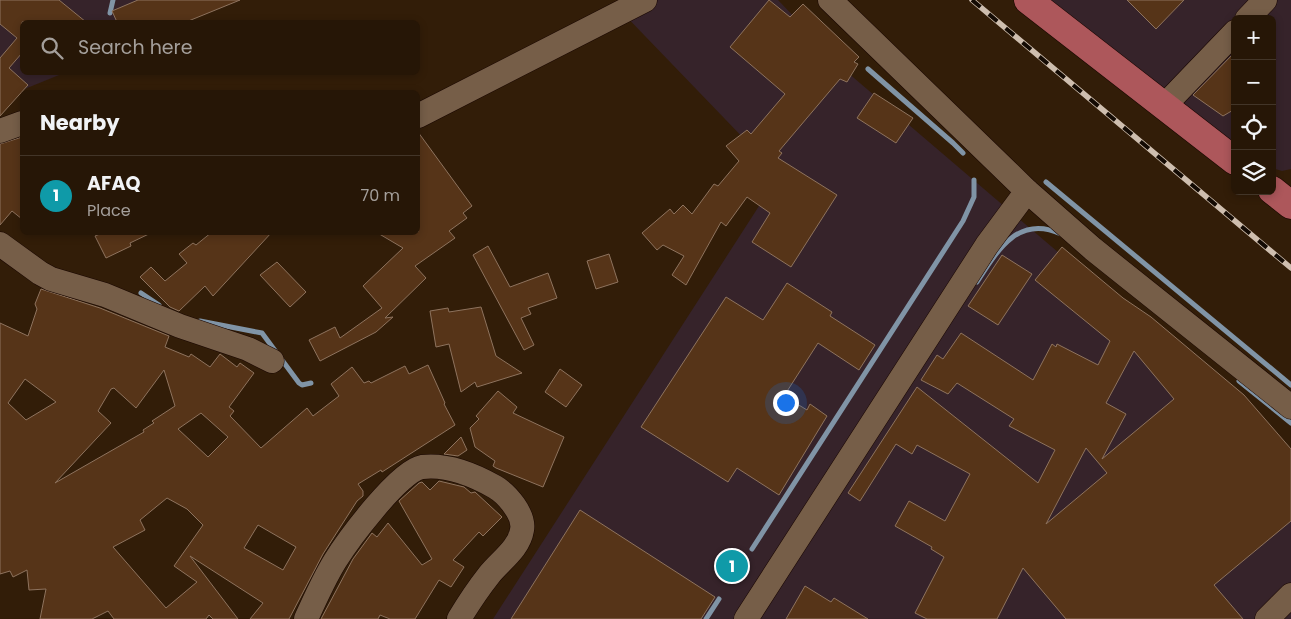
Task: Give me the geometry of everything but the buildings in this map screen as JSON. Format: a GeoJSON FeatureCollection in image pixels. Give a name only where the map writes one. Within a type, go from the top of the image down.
{"type":"FeatureCollection","features":[{"type":"Feature","properties":{"kind":"main road"},"geometry":{"type":"LineString","coordinates":[[1028,0],[1231,158]]}},
{"type":"Feature","properties":{"kind":"main road"},"geometry":{"type":"LineString","coordinates":[[1276,193],[1291,205]]}},
{"type":"Feature","properties":{"kind":"street"},"geometry":{"type":"LineString","coordinates":[[420,115],[645,0]]}},
{"type":"Feature","properties":{"kind":"street"},"geometry":{"type":"LineString","coordinates":[[830,0],[1027,191],[1093,249],[1291,406]]}},
{"type":"Feature","properties":{"kind":"street"},"geometry":{"type":"LineString","coordinates":[[1251,15],[1265,0]]}},
{"type":"Feature","properties":{"kind":"street"},"geometry":{"type":"LineString","coordinates":[[1164,106],[1231,36]]}},
{"type":"Feature","properties":{"kind":"street"},"geometry":{"type":"LineString","coordinates":[[0,131],[20,124]]}},
{"type":"Feature","properties":{"kind":"street"},"geometry":{"type":"LineString","coordinates":[[746,619],[987,246],[1027,191]]}},
{"type":"Feature","properties":{"kind":"street"},"geometry":{"type":"LineString","coordinates":[[0,244],[51,279],[105,295],[180,326],[248,348],[272,361]]}},
{"type":"Feature","properties":{"kind":"street"},"geometry":{"type":"LineString","coordinates":[[306,619],[344,548],[381,500],[404,478],[421,467],[447,468],[470,475],[497,488],[520,514],[523,529],[516,547],[490,574],[459,619]]}},
{"type":"Feature","properties":{"kind":"street"},"geometry":{"type":"LineString","coordinates":[[1267,619],[1291,595]]}},
{"type":"Feature","properties":{"kind":"shaded area"},"geometry":{"type":"Polygon","coordinates":[[[0,0],[240,0],[190,20],[20,20],[20,75],[59,75],[0,99],[0,0]]]}},
{"type":"Feature","properties":{"kind":"shaded area"},"geometry":{"type":"Polygon","coordinates":[[[634,0],[778,0],[847,72],[1291,451],[1291,619],[493,619],[779,175],[618,8],[634,0]]]}},
{"type":"Feature","properties":{"kind":"shaded area"},"geometry":{"type":"Polygon","coordinates":[[[1046,0],[1291,0],[1291,169],[1282,171],[1276,169],[1276,15],[1231,15],[1231,146],[1046,0]]]}},
{"type":"Feature","properties":{"kind":"waterway"},"geometry":{"type":"LineString","coordinates":[[110,13],[113,0]]}},
{"type":"Feature","properties":{"kind":"waterway"},"geometry":{"type":"LineString","coordinates":[[868,69],[963,153]]}},
{"type":"Feature","properties":{"kind":"waterway"},"geometry":{"type":"LineString","coordinates":[[752,549],[963,221],[974,197],[974,180]]}},
{"type":"Feature","properties":{"kind":"waterway"},"geometry":{"type":"LineString","coordinates":[[1046,182],[1291,385]]}},
{"type":"Feature","properties":{"kind":"waterway"},"geometry":{"type":"LineString","coordinates":[[977,282],[1001,248],[1021,232],[1033,229],[1046,229],[1061,234]]}},
{"type":"Feature","properties":{"kind":"waterway"},"geometry":{"type":"LineString","coordinates":[[141,293],[159,305]]}},
{"type":"Feature","properties":{"kind":"waterway"},"geometry":{"type":"LineString","coordinates":[[200,321],[262,333],[299,383],[302,385],[311,383]]}},
{"type":"Feature","properties":{"kind":"waterway"},"geometry":{"type":"LineString","coordinates":[[1239,381],[1291,423]]}},
{"type":"Feature","properties":{"kind":"waterway"},"geometry":{"type":"LineString","coordinates":[[706,619],[719,599]]}},
{"type":"Feature","properties":{"kind":"railway"},"geometry":{"type":"LineString","coordinates":[[972,0],[1291,268]]}},
{"type":"Feature","properties":{"kind":"place","name":"AFAQ"},"geometry":{"type":"Point","coordinates":[732,566]}}]}
